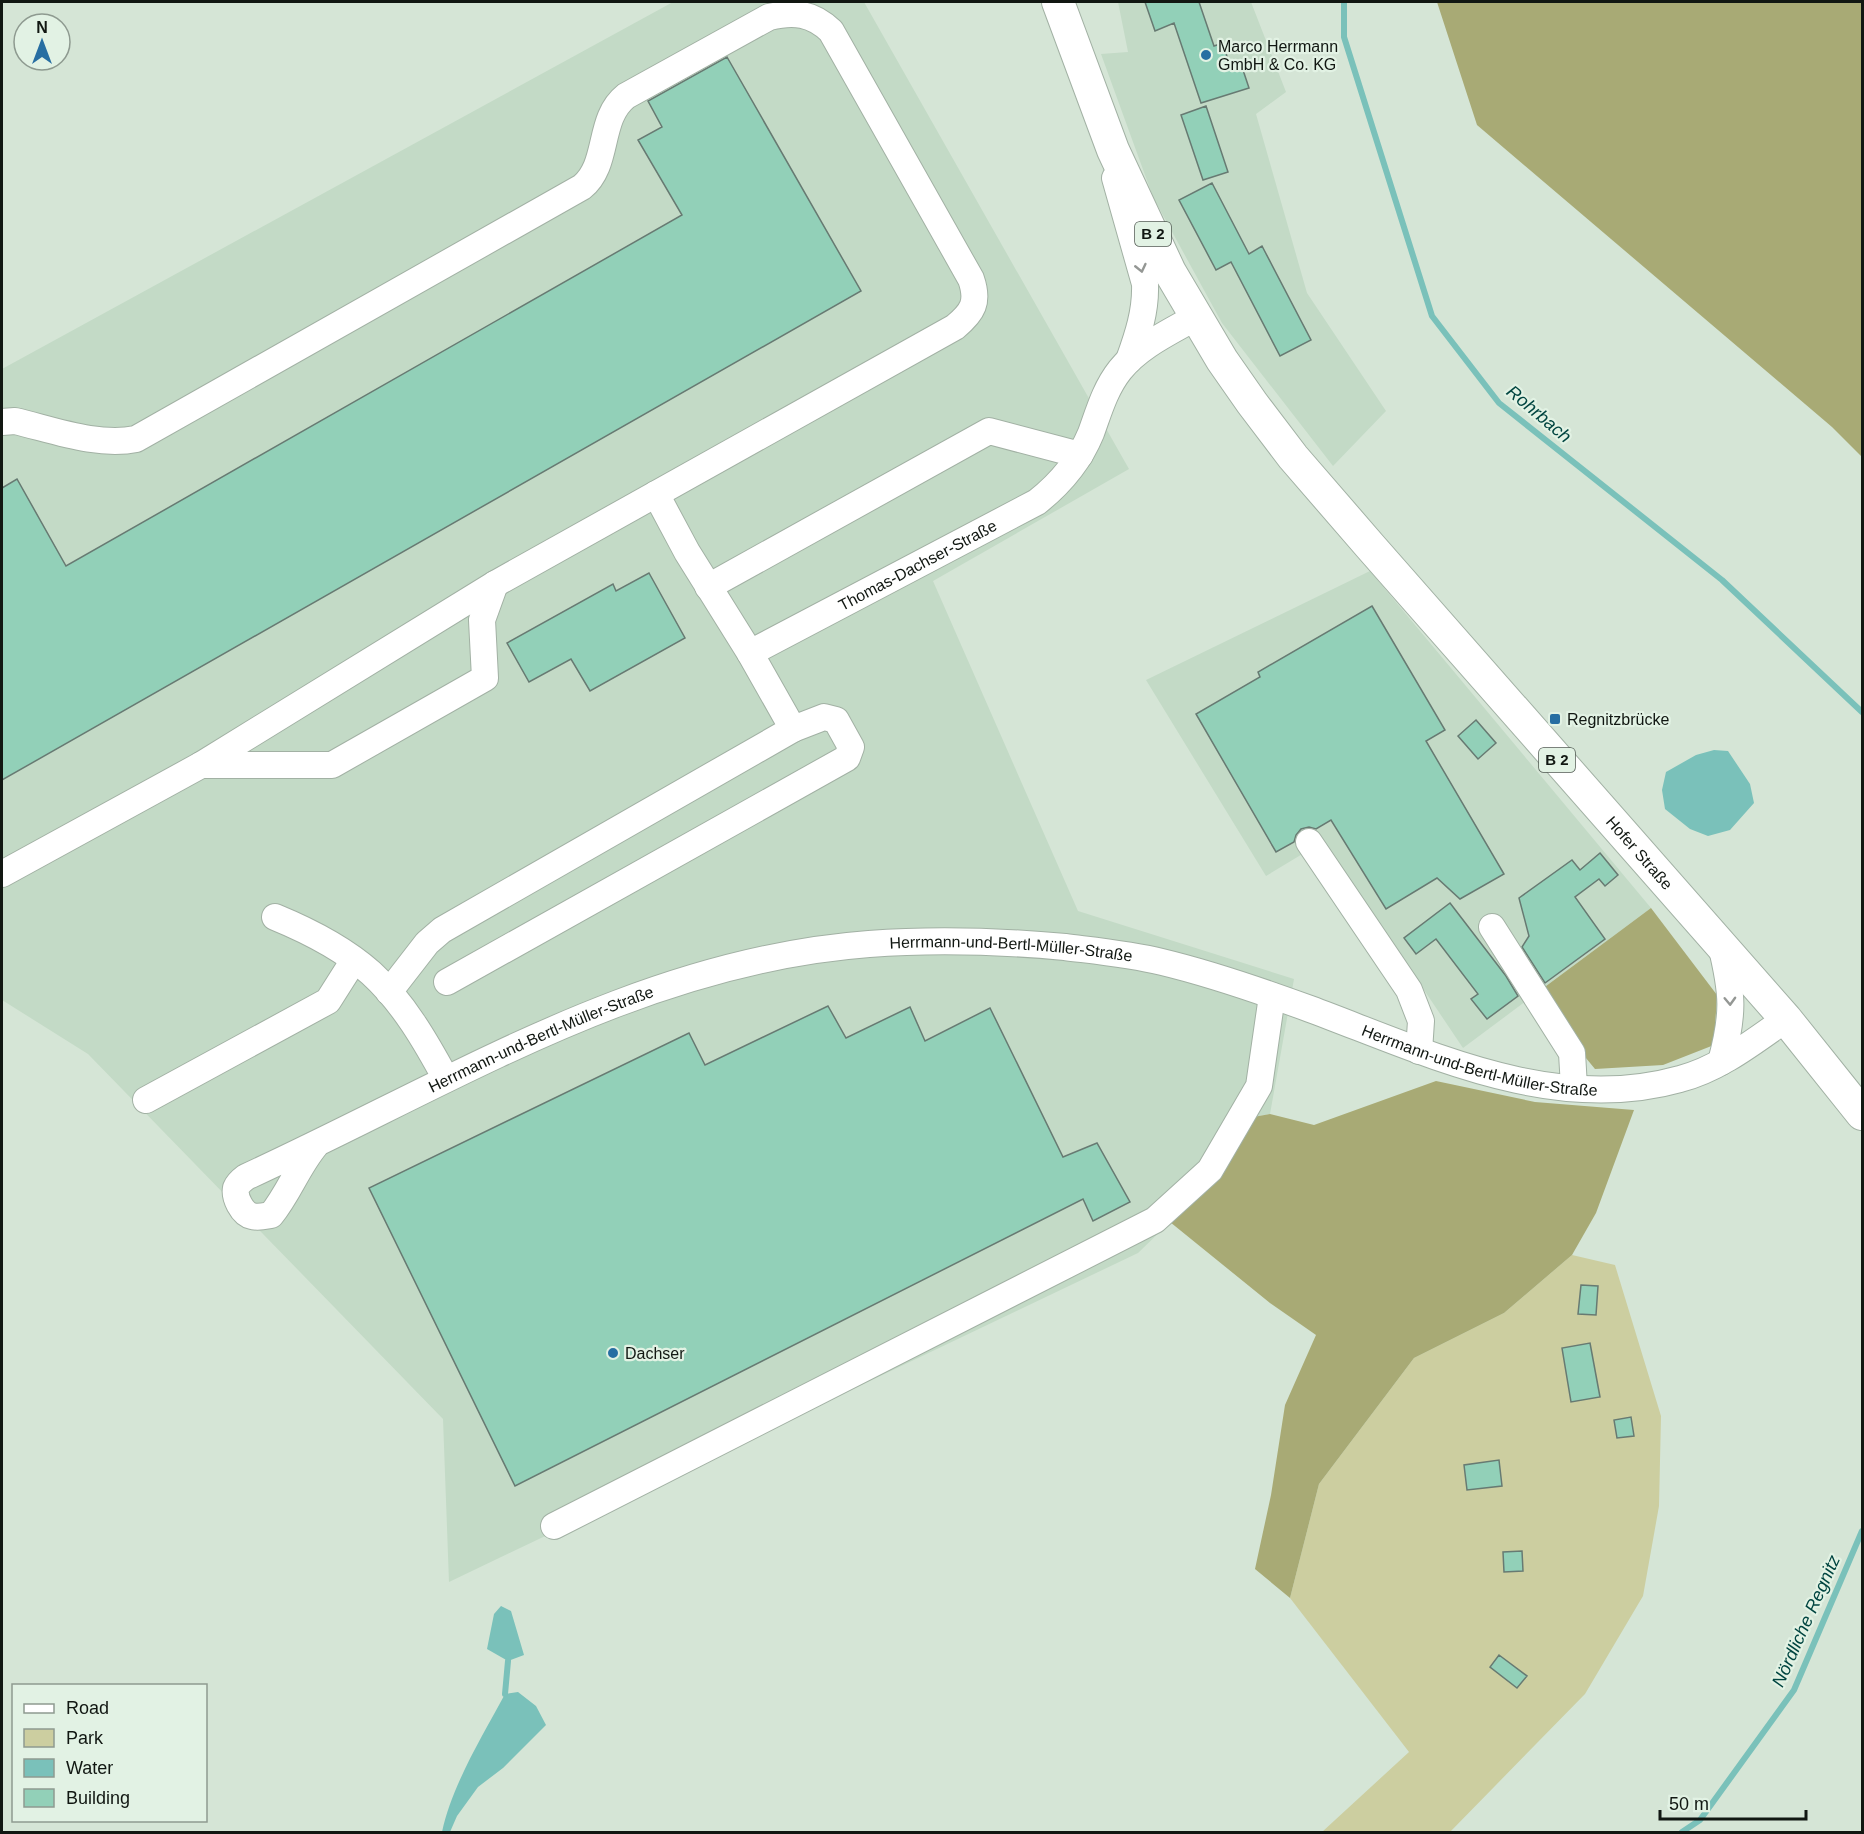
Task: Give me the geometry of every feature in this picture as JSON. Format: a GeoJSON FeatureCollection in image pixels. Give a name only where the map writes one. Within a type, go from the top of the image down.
{"type":"FeatureCollection","features":[{"type":"Feature","properties":{"kind":"main road","name":"B 2"},"geometry":{"type":"LineString","coordinates":[[1058,2],[1113,150],[1170,272],[1196,317]]}},
{"type":"Feature","properties":{"kind":"main road","name":"Hofer Straße"},"geometry":{"type":"LineString","coordinates":[[1196,317],[1252,403],[1293,457],[1786,1019]]}},
{"type":"Feature","properties":{"kind":"main road","name":"B 2"},"geometry":{"type":"LineString","coordinates":[[1786,1019],[1863,1114]]}},
{"type":"Feature","properties":{"kind":"street"},"geometry":{"type":"LineString","coordinates":[[2,422],[15,421],[105,442],[121,442],[141,447],[582,187],[591,180],[597,169],[611,113],[617,103],[769,17],[789,13],[810,16],[822,22],[831,31],[971,279],[975,298],[969,314],[954,327],[495,584],[201,765],[2,874]]}},
{"type":"Feature","properties":{"kind":"street"},"geometry":{"type":"LineString","coordinates":[[1113,150],[1117,184],[1145,284],[1146,300],[1130,360]]}},
{"type":"Feature","properties":{"kind":"street"},"geometry":{"type":"LineString","coordinates":[[1130,360],[1150,344],[1196,317]]}},
{"type":"Feature","properties":{"kind":"street","name":"Thomas-Dachser-Straße"},"geometry":{"type":"LineString","coordinates":[[750,653],[1037,502],[1063,479],[1080,455],[1110,385],[1130,360]]}},
{"type":"Feature","properties":{"kind":"street"},"geometry":{"type":"LineString","coordinates":[[708,587],[989,431],[1080,455]]}},
{"type":"Feature","properties":{"kind":"street"},"geometry":{"type":"LineString","coordinates":[[656,494],[687,552],[794,729]]}},
{"type":"Feature","properties":{"kind":"street"},"geometry":{"type":"LineString","coordinates":[[201,765],[332,765],[485,678],[482,620],[495,584]]}},
{"type":"Feature","properties":{"kind":"street"},"geometry":{"type":"LineString","coordinates":[[388,992],[427,943],[442,930],[794,729],[824,717],[836,720],[851,747],[847,758],[447,982]]}},
{"type":"Feature","properties":{"kind":"street"},"geometry":{"type":"LineString","coordinates":[[1309,842],[1409,990],[1421,1021],[1419,1051]]}},
{"type":"Feature","properties":{"kind":"street"},"geometry":{"type":"LineString","coordinates":[[275,917],[315,935],[371,973],[424,1039],[446,1079]]}},
{"type":"Feature","properties":{"kind":"street"},"geometry":{"type":"LineString","coordinates":[[1492,927],[1572,1053],[1574,1088]]}},
{"type":"Feature","properties":{"kind":"street","name":"Herrmann-und-Bertl-Müller-Straße"},"geometry":{"type":"LineString","coordinates":[[316,1145],[446,1079],[563,1024],[646,992],[687,978],[755,961],[866,944],[956,940],[1028,944],[1102,951],[1160,961],[1227,980],[1419,1051],[1486,1073],[1532,1083],[1574,1088],[1649,1087],[1684,1078],[1721,1062],[1786,1019]]}},
{"type":"Feature","properties":{"kind":"street"},"geometry":{"type":"LineString","coordinates":[[1720,944],[1729,980],[1731,1006],[1730,1029],[1721,1062]]}},
{"type":"Feature","properties":{"kind":"street"},"geometry":{"type":"LineString","coordinates":[[146,1100],[328,1001],[354,960]]}},
{"type":"Feature","properties":{"kind":"street"},"geometry":{"type":"LineString","coordinates":[[554,1526],[1155,1220],[1210,1170],[1259,1086],[1272,996]]}},
{"type":"Feature","properties":{"kind":"shaded area"},"geometry":{"type":"Polygon","coordinates":[[[673,2],[864,2],[1129,469],[933,581],[1078,911],[1294,979],[1270,1114],[1248,1118],[1170,1222],[1138,1253],[449,1582],[443,1419],[88,1054],[2,1000],[2,369],[673,2]]]}},
{"type":"Feature","properties":{"kind":"shaded area"},"geometry":{"type":"Polygon","coordinates":[[[1118,2],[1251,2],[1286,92],[1256,114],[1307,293],[1386,411],[1333,466],[1222,323],[1153,197],[1101,54],[1128,52],[1118,2]]]}},
{"type":"Feature","properties":{"kind":"shaded area"},"geometry":{"type":"Polygon","coordinates":[[[1370,571],[1651,908],[1463,1048],[1324,841],[1266,876],[1146,680],[1370,571]]]}},
{"type":"Feature","properties":{"kind":"green space"},"geometry":{"type":"Polygon","coordinates":[[[1437,2],[1862,2],[1862,457],[1832,427],[1477,125],[1437,2]]]}},
{"type":"Feature","properties":{"kind":"green space"},"geometry":{"type":"Polygon","coordinates":[[[1651,908],[1717,995],[1714,1045],[1663,1065],[1595,1069],[1534,995],[1651,908]]]}},
{"type":"Feature","properties":{"kind":"green space"},"geometry":{"type":"Polygon","coordinates":[[[1436,1081],[1535,1102],[1634,1110],[1596,1213],[1572,1255],[1504,1313],[1414,1358],[1319,1484],[1290,1598],[1255,1569],[1271,1495],[1285,1405],[1316,1335],[1270,1303],[1170,1222],[1248,1118],[1270,1114],[1314,1125],[1436,1081]]]}},
{"type":"Feature","properties":{"kind":"green space"},"geometry":{"type":"Polygon","coordinates":[[[1572,1255],[1615,1265],[1661,1416],[1659,1506],[1643,1596],[1585,1694],[1450,1832],[1322,1832],[1409,1752],[1290,1598],[1319,1484],[1414,1358],[1504,1313],[1572,1255]]]}},
{"type":"Feature","properties":{"kind":"water"},"geometry":{"type":"Polygon","coordinates":[[[1714,750],[1728,751],[1750,784],[1754,803],[1730,830],[1708,836],[1690,829],[1665,809],[1662,790],[1666,772],[1696,755],[1714,750]]]}},
{"type":"Feature","properties":{"kind":"water"},"geometry":{"type":"Polygon","coordinates":[[[501,1606],[511,1611],[524,1655],[508,1661],[487,1649],[494,1614],[501,1606]]]}},
{"type":"Feature","properties":{"kind":"water"},"geometry":{"type":"Polygon","coordinates":[[[518,1692],[536,1706],[546,1725],[503,1768],[478,1787],[457,1816],[450,1832],[442,1832],[460,1779],[487,1727],[505,1694],[518,1692]]]}},
{"type":"Feature","properties":{"kind":"building"},"geometry":{"type":"Polygon","coordinates":[[[1145,2],[1199,2],[1214,46],[1223,43],[1230,67],[1241,64],[1249,88],[1201,103],[1174,23],[1155,31],[1145,2]]]}},
{"type":"Feature","properties":{"kind":"building"},"geometry":{"type":"Polygon","coordinates":[[[727,57],[861,291],[2,780],[2,488],[17,479],[66,566],[682,215],[638,140],[662,127],[648,101],[727,57]]]}},
{"type":"Feature","properties":{"kind":"building"},"geometry":{"type":"Polygon","coordinates":[[[1206,106],[1228,172],[1203,180],[1181,115],[1206,106]]]}},
{"type":"Feature","properties":{"kind":"building"},"geometry":{"type":"Polygon","coordinates":[[[1212,183],[1249,254],[1262,246],[1311,340],[1280,356],[1231,262],[1216,270],[1179,200],[1212,183]]]}},
{"type":"Feature","properties":{"kind":"building"},"geometry":{"type":"Polygon","coordinates":[[[649,573],[685,638],[590,691],[571,659],[529,682],[507,643],[613,584],[616,591],[649,573]]]}},
{"type":"Feature","properties":{"kind":"building"},"geometry":{"type":"Polygon","coordinates":[[[1372,606],[1445,730],[1426,741],[1504,874],[1460,899],[1437,878],[1386,909],[1331,820],[1316,829],[1309,827],[1301,829],[1294,842],[1276,852],[1196,714],[1260,677],[1258,672],[1372,606]]]}},
{"type":"Feature","properties":{"kind":"building"},"geometry":{"type":"Polygon","coordinates":[[[1476,720],[1496,743],[1478,759],[1458,736],[1476,720]]]}},
{"type":"Feature","properties":{"kind":"building"},"geometry":{"type":"Polygon","coordinates":[[[1600,853],[1618,875],[1605,886],[1599,879],[1575,897],[1605,939],[1545,983],[1522,947],[1529,936],[1519,898],[1572,860],[1580,870],[1600,853]]]}},
{"type":"Feature","properties":{"kind":"building"},"geometry":{"type":"Polygon","coordinates":[[[1450,903],[1506,976],[1518,996],[1487,1019],[1471,999],[1478,994],[1436,939],[1416,954],[1404,938],[1450,903]]]}},
{"type":"Feature","properties":{"kind":"building","name":"Dachser"},"geometry":{"type":"Polygon","coordinates":[[[828,1006],[846,1038],[910,1007],[925,1041],[990,1008],[1063,1157],[1097,1143],[1130,1202],[1093,1221],[1083,1199],[515,1486],[369,1188],[689,1033],[705,1065],[828,1006]]]}},
{"type":"Feature","properties":{"kind":"building"},"geometry":{"type":"Polygon","coordinates":[[[1581,1285],[1598,1286],[1596,1315],[1578,1314],[1581,1285]]]}},
{"type":"Feature","properties":{"kind":"building"},"geometry":{"type":"Polygon","coordinates":[[[1590,1343],[1600,1397],[1571,1402],[1562,1348],[1590,1343]]]}},
{"type":"Feature","properties":{"kind":"building"},"geometry":{"type":"Polygon","coordinates":[[[1631,1417],[1634,1436],[1617,1438],[1614,1420],[1631,1417]]]}},
{"type":"Feature","properties":{"kind":"building"},"geometry":{"type":"Polygon","coordinates":[[[1499,1460],[1502,1486],[1467,1490],[1464,1465],[1499,1460]]]}},
{"type":"Feature","properties":{"kind":"building"},"geometry":{"type":"Polygon","coordinates":[[[1522,1551],[1523,1571],[1504,1572],[1503,1552],[1522,1551]]]}},
{"type":"Feature","properties":{"kind":"building"},"geometry":{"type":"Polygon","coordinates":[[[1499,1655],[1527,1676],[1517,1688],[1490,1667],[1499,1655]]]}},
{"type":"Feature","properties":{"kind":"waterway","name":"Rohrbach"},"geometry":{"type":"LineString","coordinates":[[1344,2],[1344,37],[1432,316],[1499,403],[1722,580],[1862,712]]}},
{"type":"Feature","properties":{"kind":"waterway","name":"Nördliche Regnitz"},"geometry":{"type":"LineString","coordinates":[[1682,1832],[1700,1820],[1794,1690],[1862,1531]]}},
{"type":"Feature","properties":{"kind":"waterway"},"geometry":{"type":"LineString","coordinates":[[505,1694],[508,1661]]}},
{"type":"Feature","properties":{"kind":"place","name":"Marco Herrmann GmbH & Co. KG"},"geometry":{"type":"Point","coordinates":[1206,55]}},
{"type":"Feature","properties":{"kind":"place","name":"Regnitzbrücke"},"geometry":{"type":"Point","coordinates":[1555,719]}},
{"type":"Feature","properties":{"kind":"place","name":"Dachser"},"geometry":{"type":"Point","coordinates":[613,1353]}}]}
